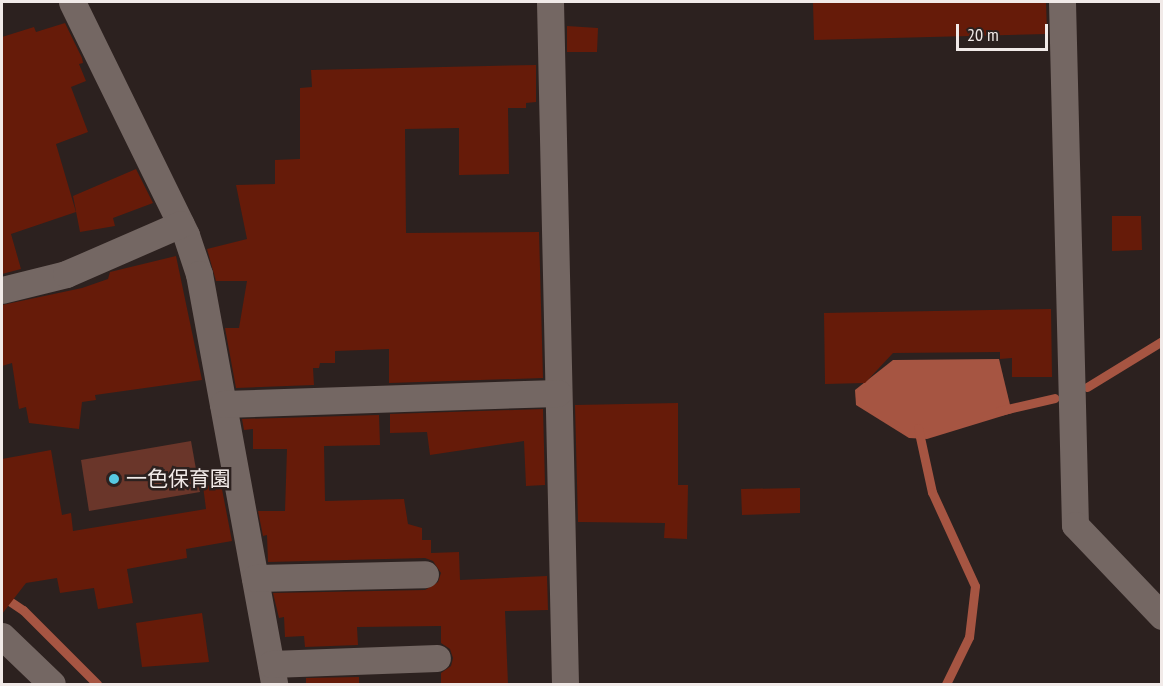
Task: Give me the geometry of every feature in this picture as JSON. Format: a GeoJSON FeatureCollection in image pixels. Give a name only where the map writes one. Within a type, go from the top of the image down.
{"type":"FeatureCollection","features":[{"type":"Feature","properties":{"kind":"street"},"geometry":{"type":"LineString","coordinates":[[72,2],[181,224],[210,320],[223,404],[273,674],[437,658]]}},
{"type":"Feature","properties":{"kind":"street"},"geometry":{"type":"LineString","coordinates":[[550,2],[565,684]]}},
{"type":"Feature","properties":{"kind":"street"},"geometry":{"type":"LineString","coordinates":[[1062,2],[1075,525],[1161,616]]}},
{"type":"Feature","properties":{"kind":"street"},"geometry":{"type":"LineString","coordinates":[[2,291],[66,274],[181,224]]}},
{"type":"Feature","properties":{"kind":"street"},"geometry":{"type":"LineString","coordinates":[[223,404],[558,393]]}},
{"type":"Feature","properties":{"kind":"street"},"geometry":{"type":"LineString","coordinates":[[255,578],[425,574]]}},
{"type":"Feature","properties":{"kind":"street"},"geometry":{"type":"LineString","coordinates":[[2,636],[52,684]]}},
{"type":"Feature","properties":{"kind":"shaded area"},"geometry":{"type":"Polygon","coordinates":[[[999,359],[1012,413],[927,439],[909,438],[856,405],[855,390],[893,360],[999,359]]]}},
{"type":"Feature","properties":{"kind":"shaded area"},"geometry":{"type":"Polygon","coordinates":[[[191,441],[200,492],[89,511],[81,460],[191,441]]]}},
{"type":"Feature","properties":{"kind":"building"},"geometry":{"type":"Polygon","coordinates":[[[813,2],[1046,2],[1047,34],[814,40],[813,2]]]}},
{"type":"Feature","properties":{"kind":"building"},"geometry":{"type":"Polygon","coordinates":[[[65,23],[82,58],[83,63],[79,64],[86,81],[71,87],[88,132],[56,144],[76,212],[11,234],[21,269],[2,274],[2,37],[34,27],[36,32],[65,23]]]}},
{"type":"Feature","properties":{"kind":"building"},"geometry":{"type":"Polygon","coordinates":[[[567,26],[598,28],[597,52],[567,52],[567,26]]]}},
{"type":"Feature","properties":{"kind":"building"},"geometry":{"type":"Polygon","coordinates":[[[536,65],[536,102],[526,103],[526,108],[508,108],[509,174],[459,175],[459,128],[405,129],[406,233],[539,232],[543,378],[389,383],[389,349],[335,351],[335,363],[320,363],[319,368],[313,368],[314,385],[236,388],[225,328],[239,328],[247,281],[216,281],[207,249],[247,239],[236,185],[275,184],[275,160],[300,159],[300,88],[312,87],[311,70],[536,65]]]}},
{"type":"Feature","properties":{"kind":"building"},"geometry":{"type":"Polygon","coordinates":[[[136,169],[153,203],[113,218],[115,226],[80,232],[73,196],[136,169]]]}},
{"type":"Feature","properties":{"kind":"building"},"geometry":{"type":"Polygon","coordinates":[[[1112,216],[1141,216],[1142,250],[1112,251],[1112,216]]]}},
{"type":"Feature","properties":{"kind":"building"},"geometry":{"type":"Polygon","coordinates":[[[176,256],[202,380],[95,395],[96,400],[82,402],[79,429],[29,423],[26,407],[19,409],[12,363],[2,366],[2,305],[82,288],[108,279],[110,272],[176,256]]]}},
{"type":"Feature","properties":{"kind":"building"},"geometry":{"type":"Polygon","coordinates":[[[1051,309],[1052,377],[1012,377],[1012,358],[1000,359],[1000,352],[893,353],[865,383],[825,384],[824,313],[1051,309]]]}},
{"type":"Feature","properties":{"kind":"building"},"geometry":{"type":"Polygon","coordinates":[[[678,403],[678,485],[688,485],[687,539],[664,538],[665,523],[578,522],[575,405],[678,403]]]}},
{"type":"Feature","properties":{"kind":"building"},"geometry":{"type":"Polygon","coordinates":[[[543,409],[545,485],[526,486],[524,441],[430,455],[427,432],[390,433],[390,414],[543,409]]]}},
{"type":"Feature","properties":{"kind":"building"},"geometry":{"type":"Polygon","coordinates":[[[379,415],[380,445],[324,446],[325,501],[404,499],[408,524],[422,528],[422,540],[431,540],[431,553],[459,552],[460,580],[547,576],[548,610],[505,611],[508,684],[441,684],[441,673],[451,666],[453,658],[450,649],[441,643],[441,626],[357,627],[358,645],[305,647],[304,636],[285,637],[284,617],[279,618],[273,593],[425,590],[438,582],[441,573],[433,561],[425,558],[268,562],[267,535],[263,536],[258,511],[285,511],[287,449],[253,449],[253,429],[244,430],[242,419],[379,415]]]}},
{"type":"Feature","properties":{"kind":"building"},"geometry":{"type":"Polygon","coordinates":[[[51,450],[62,515],[71,513],[73,531],[206,509],[203,486],[221,484],[232,541],[186,549],[187,558],[127,569],[133,603],[98,609],[94,588],[60,593],[57,578],[26,583],[2,614],[2,459],[51,450]]]}},
{"type":"Feature","properties":{"kind":"building"},"geometry":{"type":"Polygon","coordinates":[[[800,488],[800,513],[742,515],[741,489],[800,488]]]}},
{"type":"Feature","properties":{"kind":"building"},"geometry":{"type":"Polygon","coordinates":[[[202,613],[209,662],[142,667],[136,623],[202,613]]]}},
{"type":"Feature","properties":{"kind":"building"},"geometry":{"type":"Polygon","coordinates":[[[359,677],[359,684],[306,684],[306,678],[359,677]]]}},
{"type":"Feature","properties":{"kind":"waterway"},"geometry":{"type":"LineString","coordinates":[[1087,387],[1162,341]]}},
{"type":"Feature","properties":{"kind":"waterway"},"geometry":{"type":"LineString","coordinates":[[999,411],[1055,398]]}},
{"type":"Feature","properties":{"kind":"waterway"},"geometry":{"type":"LineString","coordinates":[[918,428],[932,492],[975,586],[969,637],[946,684]]}},
{"type":"Feature","properties":{"kind":"waterway"},"geometry":{"type":"LineString","coordinates":[[2,596],[23,610],[97,684]]}},
{"type":"Feature","properties":{"kind":"place","name":"一色保育園"},"geometry":{"type":"Point","coordinates":[114,479]}}]}
